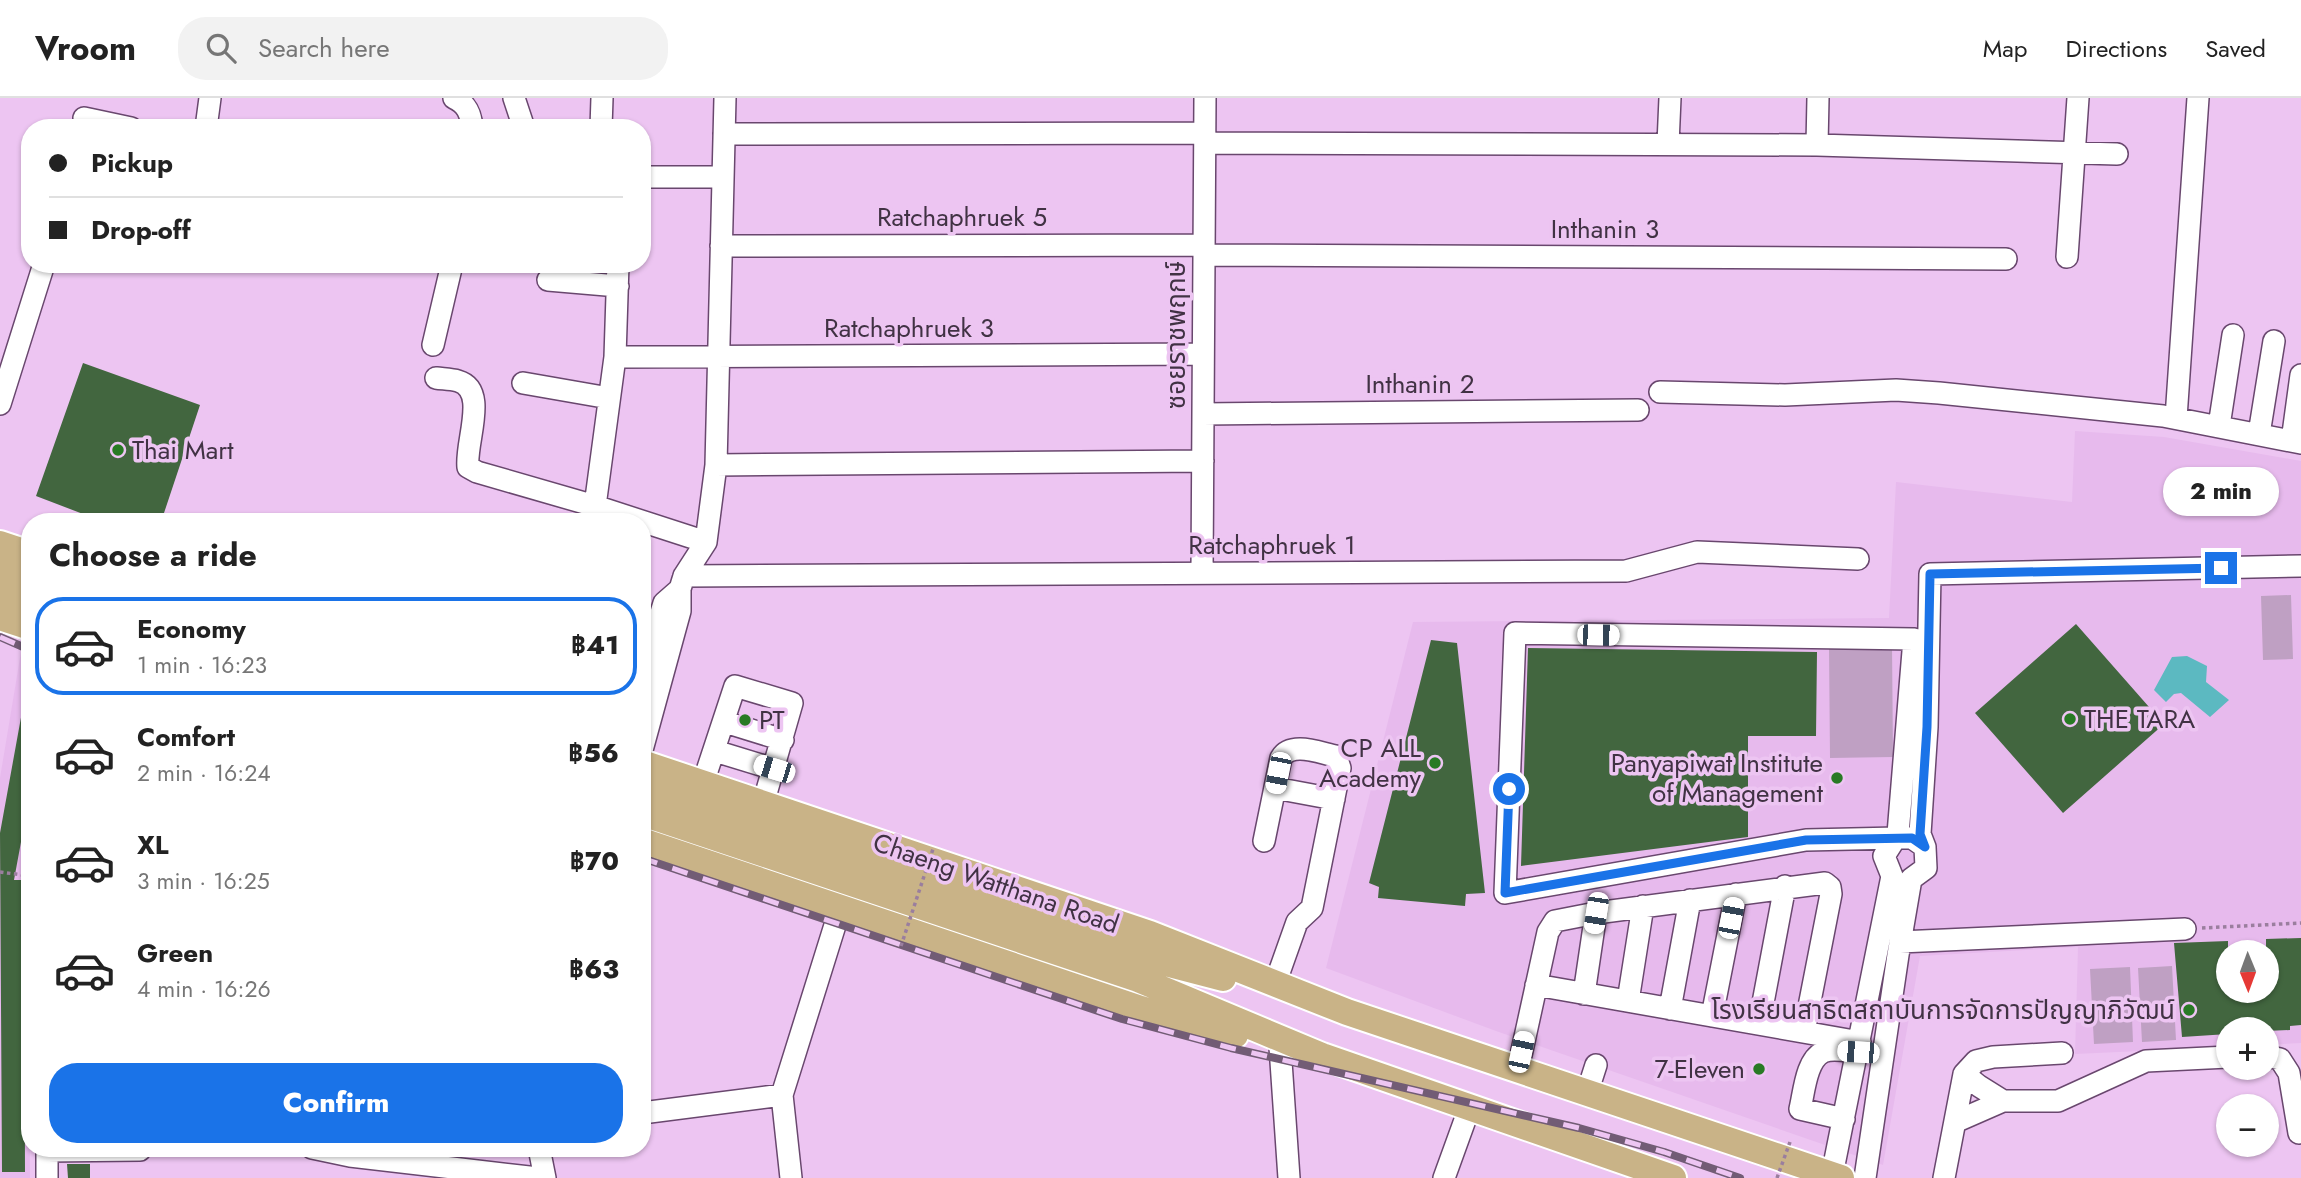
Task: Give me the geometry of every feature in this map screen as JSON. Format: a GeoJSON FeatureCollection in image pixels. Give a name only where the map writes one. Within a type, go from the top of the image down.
{"type":"FeatureCollection","features":[{"type":"Feature","properties":{"kind":"main road"},"geometry":{"type":"LineString","coordinates":[[0,544],[21,551]]}},
{"type":"Feature","properties":{"kind":"main road"},"geometry":{"type":"LineString","coordinates":[[0,569],[21,577]]}},
{"type":"Feature","properties":{"kind":"main road"},"geometry":{"type":"LineString","coordinates":[[0,593],[21,600]]}},
{"type":"Feature","properties":{"kind":"main road"},"geometry":{"type":"LineString","coordinates":[[0,617],[21,624]]}},
{"type":"Feature","properties":{"kind":"main road","name":"Chaeng Watthana Road"},"geometry":{"type":"LineString","coordinates":[[651,766],[1150,934],[1347,1012],[1837,1177]]}},
{"type":"Feature","properties":{"kind":"main road","name":"Chaeng Watthana Road"},"geometry":{"type":"LineString","coordinates":[[651,793],[821,862],[1138,979],[1322,1056],[1673,1178]]}},
{"type":"Feature","properties":{"kind":"main road","name":"Chaeng Watthana Road"},"geometry":{"type":"LineString","coordinates":[[651,815],[821,862],[1150,959],[1347,1012]]}},
{"type":"Feature","properties":{"kind":"main road","name":"Chaeng Watthana Road"},"geometry":{"type":"LineString","coordinates":[[651,844],[1141,1009],[1322,1056]]}},
{"type":"Feature","properties":{"kind":"street"},"geometry":{"type":"LineString","coordinates":[[207,119],[211,98]]}},
{"type":"Feature","properties":{"kind":"street"},"geometry":{"type":"LineString","coordinates":[[454,98],[469,111],[470,119]]}},
{"type":"Feature","properties":{"kind":"street"},"geometry":{"type":"LineString","coordinates":[[514,98],[521,119]]}},
{"type":"Feature","properties":{"kind":"street"},"geometry":{"type":"LineString","coordinates":[[601,119],[602,98]]}},
{"type":"Feature","properties":{"kind":"street"},"geometry":{"type":"LineString","coordinates":[[651,646],[664,603],[682,582],[706,541],[716,465],[725,98]]}},
{"type":"Feature","properties":{"kind":"street","name":"ซอยราชพฤกษ์"},"geometry":{"type":"LineString","coordinates":[[1202,573],[1205,98]]}},
{"type":"Feature","properties":{"kind":"street"},"geometry":{"type":"LineString","coordinates":[[1668,144],[1670,98]]}},
{"type":"Feature","properties":{"kind":"street"},"geometry":{"type":"LineString","coordinates":[[1817,145],[1818,98]]}},
{"type":"Feature","properties":{"kind":"street"},"geometry":{"type":"LineString","coordinates":[[2067,257],[2078,98]]}},
{"type":"Feature","properties":{"kind":"street"},"geometry":{"type":"LineString","coordinates":[[2176,418],[2197,98]]}},
{"type":"Feature","properties":{"kind":"street"},"geometry":{"type":"LineString","coordinates":[[84,114],[101,119]]}},
{"type":"Feature","properties":{"kind":"street"},"geometry":{"type":"LineString","coordinates":[[724,134],[1817,145],[2117,154]]}},
{"type":"Feature","properties":{"kind":"street"},"geometry":{"type":"LineString","coordinates":[[651,177],[723,177]]}},
{"type":"Feature","properties":{"kind":"street","name":"Ratchaphruek 5"},"geometry":{"type":"LineString","coordinates":[[721,246],[1204,250]]}},
{"type":"Feature","properties":{"kind":"street","name":"Inthanin 3"},"geometry":{"type":"LineString","coordinates":[[1204,250],[2006,258]]}},
{"type":"Feature","properties":{"kind":"street"},"geometry":{"type":"LineString","coordinates":[[0,404],[41,273]]}},
{"type":"Feature","properties":{"kind":"street"},"geometry":{"type":"LineString","coordinates":[[433,345],[450,273]]}},
{"type":"Feature","properties":{"kind":"street"},"geometry":{"type":"LineString","coordinates":[[548,280],[618,275],[615,357],[595,506]]}},
{"type":"Feature","properties":{"kind":"street"},"geometry":{"type":"LineString","coordinates":[[2219,426],[2233,335]]}},
{"type":"Feature","properties":{"kind":"street"},"geometry":{"type":"LineString","coordinates":[[2259,434],[2274,341]]}},
{"type":"Feature","properties":{"kind":"street","name":"Ratchaphruek 3"},"geometry":{"type":"LineString","coordinates":[[615,357],[1203,354]]}},
{"type":"Feature","properties":{"kind":"street"},"geometry":{"type":"LineString","coordinates":[[1660,392],[1785,395],[1896,390],[2176,418],[2296,442],[2301,376]]}},
{"type":"Feature","properties":{"kind":"street"},"geometry":{"type":"LineString","coordinates":[[436,377],[460,381],[471,388],[475,400],[468,467],[477,472],[617,513]]}},
{"type":"Feature","properties":{"kind":"street"},"geometry":{"type":"LineString","coordinates":[[523,383],[609,398]]}},
{"type":"Feature","properties":{"kind":"street","name":"Inthanin 2"},"geometry":{"type":"LineString","coordinates":[[1203,414],[1638,410]]}},
{"type":"Feature","properties":{"kind":"street"},"geometry":{"type":"LineString","coordinates":[[716,465],[1203,461]]}},
{"type":"Feature","properties":{"kind":"street"},"geometry":{"type":"LineString","coordinates":[[651,524],[706,541]]}},
{"type":"Feature","properties":{"kind":"street","name":"Ratchaphruek 1"},"geometry":{"type":"LineString","coordinates":[[682,582],[1202,573],[1626,571],[1697,552],[1858,559]]}},
{"type":"Feature","properties":{"kind":"street"},"geometry":{"type":"LineString","coordinates":[[1901,877],[1926,867],[1925,847],[1920,834],[1927,727],[1930,574],[2301,566]]}},
{"type":"Feature","properties":{"kind":"street"},"geometry":{"type":"LineString","coordinates":[[651,717],[680,611],[682,582]]}},
{"type":"Feature","properties":{"kind":"street"},"geometry":{"type":"LineString","coordinates":[[1866,1178],[1900,942],[1901,877],[1884,856],[1897,838],[1914,639],[1515,634],[1505,893],[1806,840],[1897,838],[1912,838],[1925,847]]}},
{"type":"Feature","properties":{"kind":"street"},"geometry":{"type":"LineString","coordinates":[[704,783],[735,686],[792,703],[762,803]]}},
{"type":"Feature","properties":{"kind":"street"},"geometry":{"type":"LineString","coordinates":[[724,722],[783,740]]}},
{"type":"Feature","properties":{"kind":"street"},"geometry":{"type":"LineString","coordinates":[[1264,841],[1281,758],[1285,751],[1292,748],[1336,756],[1340,768],[1312,908],[1297,922],[1275,984]]}},
{"type":"Feature","properties":{"kind":"street"},"geometry":{"type":"LineString","coordinates":[[715,751],[774,769]]}},
{"type":"Feature","properties":{"kind":"street"},"geometry":{"type":"LineString","coordinates":[[1275,788],[1334,799]]}},
{"type":"Feature","properties":{"kind":"street"},"geometry":{"type":"LineString","coordinates":[[1837,1177],[1844,1119],[1859,1047],[1901,877]]}},
{"type":"Feature","properties":{"kind":"street"},"geometry":{"type":"LineString","coordinates":[[1518,1069],[1548,932],[1555,921],[1785,886],[1825,883],[1830,887],[1831,894],[1804,1032]]}},
{"type":"Feature","properties":{"kind":"street"},"geometry":{"type":"LineString","coordinates":[[1759,1024],[1785,886]]}},
{"type":"Feature","properties":{"kind":"street"},"geometry":{"type":"LineString","coordinates":[[1712,1016],[1736,894]]}},
{"type":"Feature","properties":{"kind":"street"},"geometry":{"type":"LineString","coordinates":[[1670,1009],[1690,900]]}},
{"type":"Feature","properties":{"kind":"street"},"geometry":{"type":"LineString","coordinates":[[791,1178],[782,1096],[841,906]]}},
{"type":"Feature","properties":{"kind":"street"},"geometry":{"type":"LineString","coordinates":[[1628,1001],[1643,906]]}},
{"type":"Feature","properties":{"kind":"street"},"geometry":{"type":"LineString","coordinates":[[1584,993],[1596,913]]}},
{"type":"Feature","properties":{"kind":"street"},"geometry":{"type":"LineString","coordinates":[[1900,942],[2185,929]]}},
{"type":"Feature","properties":{"kind":"street"},"geometry":{"type":"LineString","coordinates":[[1536,985],[1804,1032],[1859,1047]]}},
{"type":"Feature","properties":{"kind":"street"},"geometry":{"type":"LineString","coordinates":[[1280,1047],[1289,1178]]}},
{"type":"Feature","properties":{"kind":"street"},"geometry":{"type":"LineString","coordinates":[[1844,1119],[1800,1109],[1811,1066],[1816,1057],[1824,1052],[1859,1047]]}},
{"type":"Feature","properties":{"kind":"street"},"geometry":{"type":"LineString","coordinates":[[1944,1178],[1964,1074],[1976,1061],[1993,1057],[2062,1053]]}},
{"type":"Feature","properties":{"kind":"street"},"geometry":{"type":"LineString","coordinates":[[1955,1122],[2003,1101],[2058,1101],[2146,1060],[2216,1057]]}},
{"type":"Feature","properties":{"kind":"street"},"geometry":{"type":"LineString","coordinates":[[2279,1059],[2289,1073],[2299,1133]]}},
{"type":"Feature","properties":{"kind":"street"},"geometry":{"type":"LineString","coordinates":[[1587,1093],[1596,1065]]}},
{"type":"Feature","properties":{"kind":"street"},"geometry":{"type":"LineString","coordinates":[[1964,1074],[2003,1101]]}},
{"type":"Feature","properties":{"kind":"street"},"geometry":{"type":"LineString","coordinates":[[651,1112],[782,1096]]}},
{"type":"Feature","properties":{"kind":"street"},"geometry":{"type":"LineString","coordinates":[[1444,1178],[1469,1109]]}},
{"type":"Feature","properties":{"kind":"street"},"geometry":{"type":"LineString","coordinates":[[47,1157],[47,1178]]}},
{"type":"Feature","properties":{"kind":"street"},"geometry":{"type":"LineString","coordinates":[[359,1157],[538,1178]]}},
{"type":"Feature","properties":{"kind":"street"},"geometry":{"type":"LineString","coordinates":[[541,1157],[545,1178]]}},
{"type":"Feature","properties":{"kind":"path"},"geometry":{"type":"LineString","coordinates":[[901,946],[933,849]]}},
{"type":"Feature","properties":{"kind":"path"},"geometry":{"type":"LineString","coordinates":[[0,872],[21,875]]}},
{"type":"Feature","properties":{"kind":"path"},"geometry":{"type":"LineString","coordinates":[[2185,929],[2301,923]]}},
{"type":"Feature","properties":{"kind":"path"},"geometry":{"type":"LineString","coordinates":[[1777,1178],[1790,1142]]}},
{"type":"Feature","properties":{"kind":"shaded area","name":"Panyapiwat Institute of Management"},"geometry":{"type":"Polygon","coordinates":[[[2075,431],[2164,437],[2301,461],[2301,1043],[2279,1044],[2279,1017],[2216,1017],[2216,1048],[2075,1054],[2078,947],[1920,956],[1883,1165],[1496,1031],[1326,968],[1413,622],[1889,618],[1896,482],[2072,502],[2075,431]]]}},
{"type":"Feature","properties":{"kind":"shaded area"},"geometry":{"type":"Polygon","coordinates":[[[2291,595],[2293,659],[2263,660],[2261,596],[2291,595]]]}},
{"type":"Feature","properties":{"kind":"shaded area"},"geometry":{"type":"Polygon","coordinates":[[[1892,645],[1893,757],[1830,758],[1829,646],[1892,645]]]}},
{"type":"Feature","properties":{"kind":"shaded area"},"geometry":{"type":"Polygon","coordinates":[[[21,652],[21,1157],[30,1157],[30,1178],[0,1178],[0,778],[21,652]]]}},
{"type":"Feature","properties":{"kind":"shaded area"},"geometry":{"type":"Polygon","coordinates":[[[2187,656],[2207,666],[2206,682],[2229,700],[2210,717],[2181,693],[2174,694],[2166,702],[2154,690],[2172,657],[2187,656]]]}},
{"type":"Feature","properties":{"kind":"shaded area"},"geometry":{"type":"Polygon","coordinates":[[[2172,966],[2176,1040],[2142,1042],[2138,968],[2172,966]]]}},
{"type":"Feature","properties":{"kind":"shaded area"},"geometry":{"type":"Polygon","coordinates":[[[2130,967],[2133,1042],[2094,1044],[2090,969],[2130,967]]]}},
{"type":"Feature","properties":{"kind":"building","name":"Thai Mart"},"geometry":{"type":"Polygon","coordinates":[[[83,363],[200,405],[164,513],[80,513],[36,496],[83,363]]]}},
{"type":"Feature","properties":{"kind":"building","name":"THE TARA"},"geometry":{"type":"Polygon","coordinates":[[[2076,624],[2164,724],[2063,813],[1975,713],[2076,624]]]}},
{"type":"Feature","properties":{"kind":"building","name":"CP ALL Academy"},"geometry":{"type":"Polygon","coordinates":[[[1431,640],[1457,643],[1485,893],[1466,894],[1465,906],[1378,898],[1379,887],[1369,883],[1431,640]]]}},
{"type":"Feature","properties":{"kind":"building"},"geometry":{"type":"Polygon","coordinates":[[[1528,648],[1817,652],[1816,736],[1748,736],[1748,837],[1521,866],[1528,648]]]}},
{"type":"Feature","properties":{"kind":"building"},"geometry":{"type":"Polygon","coordinates":[[[21,718],[21,842],[14,880],[21,880],[21,1157],[25,1157],[25,1172],[2,1172],[0,833],[21,718]]]}},
{"type":"Feature","properties":{"kind":"building"},"geometry":{"type":"Polygon","coordinates":[[[2301,938],[2301,1025],[2290,1026],[2290,1030],[2279,1030],[2279,1017],[2216,1017],[2216,1035],[2182,1037],[2174,943],[2216,941],[2216,1003],[2279,1003],[2279,940],[2266,939],[2301,938]]]}},
{"type":"Feature","properties":{"kind":"building"},"geometry":{"type":"Polygon","coordinates":[[[67,1164],[90,1164],[90,1178],[68,1178],[67,1164]]]}},
{"type":"Feature","properties":{"kind":"railway"},"geometry":{"type":"LineString","coordinates":[[0,637],[21,646]]}},
{"type":"Feature","properties":{"kind":"railway"},"geometry":{"type":"LineString","coordinates":[[651,861],[1122,1019],[1231,1048],[1579,1128],[1664,1152],[1740,1178]]}},
{"type":"Feature","properties":{"kind":"place","name":"Thai Mart"},"geometry":{"type":"Point","coordinates":[118,450]}},
{"type":"Feature","properties":{"kind":"place","name":"THE TARA"},"geometry":{"type":"Point","coordinates":[2070,719]}},
{"type":"Feature","properties":{"kind":"place","name":"PT"},"geometry":{"type":"Point","coordinates":[745,720]}},
{"type":"Feature","properties":{"kind":"place","name":"CP ALL Academy"},"geometry":{"type":"Point","coordinates":[1435,763]}},
{"type":"Feature","properties":{"kind":"place","name":"Panyapiwat Institute of Management"},"geometry":{"type":"Point","coordinates":[1837,778]}},
{"type":"Feature","properties":{"kind":"place","name":"โรงเรียนสาธิตสถาบันการจัดการปัญญาภิวัฒน์"},"geometry":{"type":"Point","coordinates":[2189,1010]}},
{"type":"Feature","properties":{"kind":"place","name":"7-Eleven"},"geometry":{"type":"Point","coordinates":[1759,1069]}},
{"type":"Feature","properties":{"kind":"route"},"geometry":{"type":"LineString","coordinates":[[1509,789],[1505,893],[1806,840],[1912,838],[1925,847],[1920,834],[1927,727],[1930,574],[2221,568]]}}]}
